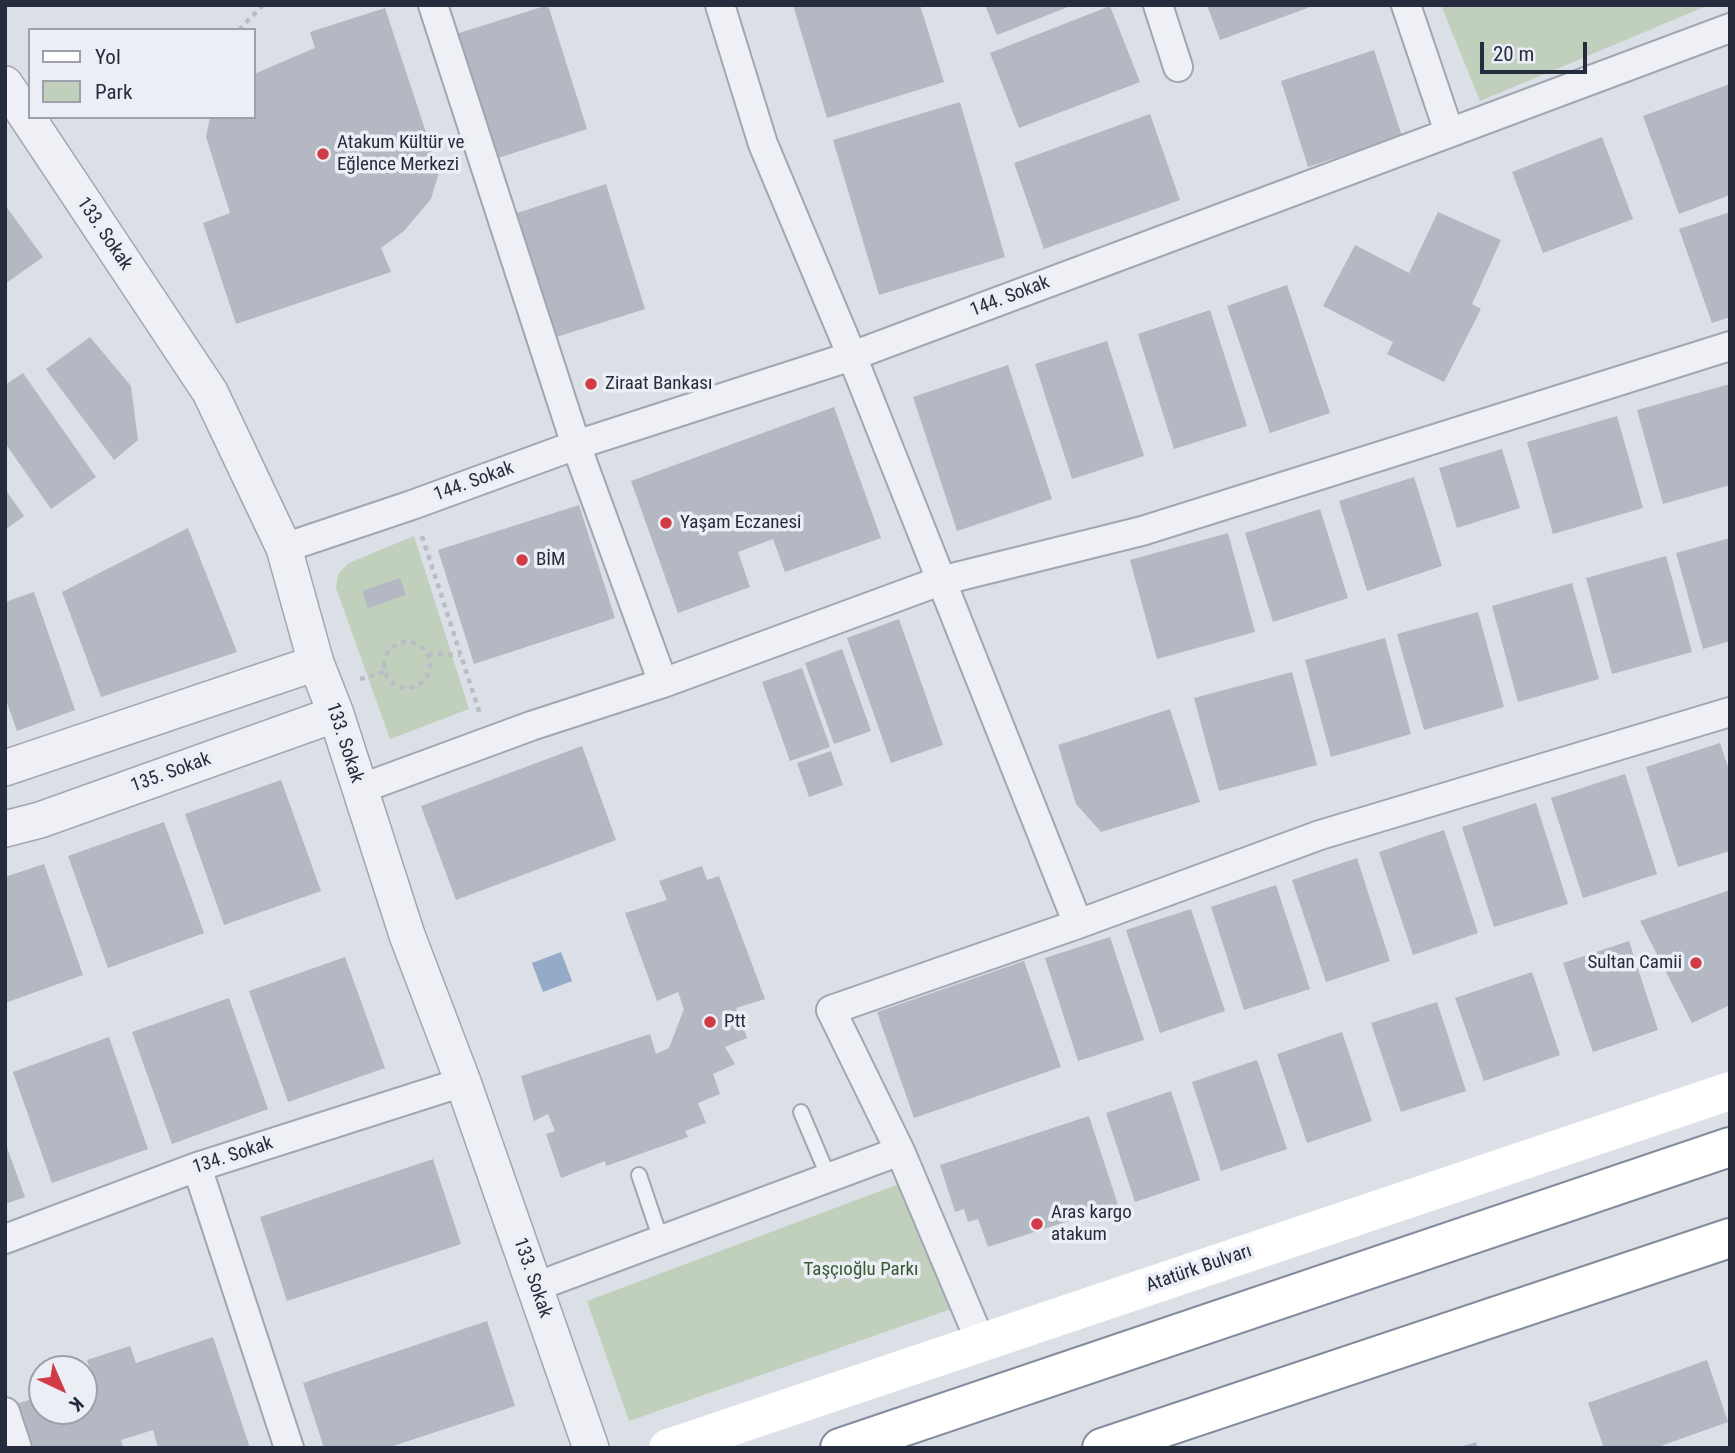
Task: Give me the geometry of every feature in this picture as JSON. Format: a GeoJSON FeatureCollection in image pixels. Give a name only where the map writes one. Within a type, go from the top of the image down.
{"type":"FeatureCollection","features":[{"type":"Feature","properties":{"kind":"main road","name":"Atatürk Bulvarı"},"geometry":{"type":"LineString","coordinates":[[668,1448],[1730,1091]]}},
{"type":"Feature","properties":{"kind":"main road"},"geometry":{"type":"LineString","coordinates":[[840,1448],[1730,1147]]}},
{"type":"Feature","properties":{"kind":"main road"},"geometry":{"type":"LineString","coordinates":[[1102,1448],[1730,1238]]}},
{"type":"Feature","properties":{"kind":"street"},"geometry":{"type":"LineString","coordinates":[[433,5],[576,445],[663,683]]}},
{"type":"Feature","properties":{"kind":"street"},"geometry":{"type":"LineString","coordinates":[[720,5],[763,144],[852,356],[1078,923]]}},
{"type":"Feature","properties":{"kind":"street"},"geometry":{"type":"LineString","coordinates":[[1158,5],[1178,67]]}},
{"type":"Feature","properties":{"kind":"street"},"geometry":{"type":"LineString","coordinates":[[1406,5],[1449,132]]}},
{"type":"Feature","properties":{"kind":"street","name":"144. Sokak"},"geometry":{"type":"LineString","coordinates":[[284,548],[576,445],[852,356],[1730,27]]}},
{"type":"Feature","properties":{"kind":"street","name":"133. Sokak"},"geometry":{"type":"LineString","coordinates":[[5,84],[28,119]]}},
{"type":"Feature","properties":{"kind":"street","name":"133. Sokak"},"geometry":{"type":"LineString","coordinates":[[28,119],[210,392],[284,548],[316,663],[336,714],[407,935],[463,1082],[591,1448]]}},
{"type":"Feature","properties":{"kind":"street"},"geometry":{"type":"LineString","coordinates":[[360,789],[489,741],[663,683],[940,581],[1142,531],[1730,346]]}},
{"type":"Feature","properties":{"kind":"street"},"geometry":{"type":"LineString","coordinates":[[5,768],[316,663]]}},
{"type":"Feature","properties":{"kind":"street"},"geometry":{"type":"LineString","coordinates":[[981,1343],[900,1151],[831,1010],[1320,835],[1730,712]]}},
{"type":"Feature","properties":{"kind":"street","name":"135. Sokak"},"geometry":{"type":"LineString","coordinates":[[5,829],[40,820],[336,714]]}},
{"type":"Feature","properties":{"kind":"street","name":"134. Sokak"},"geometry":{"type":"LineString","coordinates":[[5,1239],[197,1167],[463,1082]]}},
{"type":"Feature","properties":{"kind":"street"},"geometry":{"type":"LineString","coordinates":[[535,1287],[900,1151]]}},
{"type":"Feature","properties":{"kind":"street"},"geometry":{"type":"LineString","coordinates":[[197,1167],[289,1448]]}},
{"type":"Feature","properties":{"kind":"street"},"geometry":{"type":"LineString","coordinates":[[5,1412],[17,1448]]}},
{"type":"Feature","properties":{"kind":"lane"},"geometry":{"type":"LineString","coordinates":[[801,1112],[829,1178]]}},
{"type":"Feature","properties":{"kind":"lane"},"geometry":{"type":"LineString","coordinates":[[639,1175],[661,1240]]}},
{"type":"Feature","properties":{"kind":"path"},"geometry":{"type":"LineString","coordinates":[[241,28],[263,5]]}},
{"type":"Feature","properties":{"kind":"path"},"geometry":{"type":"LineString","coordinates":[[412,505],[489,741]]}},
{"type":"Feature","properties":{"kind":"path"},"geometry":{"type":"LineString","coordinates":[[428,654],[429,673],[424,681],[415,686],[397,685],[385,672],[385,661],[390,650],[399,643],[411,642],[421,646],[428,654],[460,655]]}},
{"type":"Feature","properties":{"kind":"green space"},"geometry":{"type":"Polygon","coordinates":[[[1441,5],[1709,5],[1480,101],[1441,5]]]}},
{"type":"Feature","properties":{"kind":"green space"},"geometry":{"type":"Polygon","coordinates":[[[414,536],[469,709],[390,739],[336,588],[338,574],[349,563],[414,536]]]}},
{"type":"Feature","properties":{"kind":"green space","name":"Taşçıoğlu Parkı"},"geometry":{"type":"Polygon","coordinates":[[[899,1184],[954,1308],[629,1421],[587,1301],[899,1184]]]}},
{"type":"Feature","properties":{"kind":"water"},"geometry":{"type":"Polygon","coordinates":[[[561,952],[572,981],[543,992],[532,963],[561,952]]]}},
{"type":"Feature","properties":{"kind":"building"},"geometry":{"type":"Polygon","coordinates":[[[548,5],[587,129],[492,160],[453,35],[548,5]]]}},
{"type":"Feature","properties":{"kind":"building"},"geometry":{"type":"Polygon","coordinates":[[[793,5],[920,5],[944,82],[827,118],[793,5]]]}},
{"type":"Feature","properties":{"kind":"building"},"geometry":{"type":"Polygon","coordinates":[[[985,5],[1073,5],[997,35],[985,5]]]}},
{"type":"Feature","properties":{"kind":"building"},"geometry":{"type":"Polygon","coordinates":[[[1207,5],[1313,5],[1313,6],[1220,40],[1207,5]]]}},
{"type":"Feature","properties":{"kind":"building"},"geometry":{"type":"Polygon","coordinates":[[[1110,6],[1140,82],[1019,128],[990,53],[1110,6]]]}},
{"type":"Feature","properties":{"kind":"building","name":"Atakum Kültür ve Eğlence Merkezi"},"geometry":{"type":"Polygon","coordinates":[[[385,8],[439,172],[431,199],[404,231],[381,248],[391,272],[236,324],[203,223],[230,213],[206,137],[210,119],[256,119],[256,73],[315,48],[310,32],[385,8]]]}},
{"type":"Feature","properties":{"kind":"building"},"geometry":{"type":"Polygon","coordinates":[[[1374,50],[1402,136],[1308,167],[1281,81],[1374,50]]]}},
{"type":"Feature","properties":{"kind":"building"},"geometry":{"type":"Polygon","coordinates":[[[1730,84],[1730,195],[1679,214],[1643,116],[1730,84]]]}},
{"type":"Feature","properties":{"kind":"building"},"geometry":{"type":"Polygon","coordinates":[[[960,102],[1005,257],[879,295],[833,140],[960,102]]]}},
{"type":"Feature","properties":{"kind":"building"},"geometry":{"type":"Polygon","coordinates":[[[1150,114],[1180,200],[1044,249],[1014,163],[1150,114]]]}},
{"type":"Feature","properties":{"kind":"building"},"geometry":{"type":"Polygon","coordinates":[[[1602,137],[1633,219],[1543,253],[1512,172],[1602,137]]]}},
{"type":"Feature","properties":{"kind":"building"},"geometry":{"type":"Polygon","coordinates":[[[606,184],[645,309],[550,339],[511,215],[606,184]]]}},
{"type":"Feature","properties":{"kind":"building"},"geometry":{"type":"Polygon","coordinates":[[[5,205],[43,257],[5,284],[5,205]]]}},
{"type":"Feature","properties":{"kind":"building"},"geometry":{"type":"Polygon","coordinates":[[[1438,212],[1501,240],[1472,304],[1481,309],[1444,382],[1387,354],[1393,342],[1323,306],[1355,245],[1409,273],[1438,212]]]}},
{"type":"Feature","properties":{"kind":"building"},"geometry":{"type":"Polygon","coordinates":[[[1730,212],[1730,317],[1712,323],[1679,229],[1730,212]]]}},
{"type":"Feature","properties":{"kind":"building"},"geometry":{"type":"Polygon","coordinates":[[[1287,285],[1330,413],[1270,433],[1227,306],[1287,285]]]}},
{"type":"Feature","properties":{"kind":"building"},"geometry":{"type":"Polygon","coordinates":[[[1210,310],[1247,426],[1174,449],[1138,334],[1210,310]]]}},
{"type":"Feature","properties":{"kind":"building"},"geometry":{"type":"Polygon","coordinates":[[[90,337],[131,386],[138,440],[114,460],[46,369],[90,337]]]}},
{"type":"Feature","properties":{"kind":"building"},"geometry":{"type":"Polygon","coordinates":[[[1107,341],[1144,456],[1072,479],[1035,364],[1107,341]]]}},
{"type":"Feature","properties":{"kind":"building"},"geometry":{"type":"Polygon","coordinates":[[[1008,365],[1052,499],[957,531],[913,397],[1008,365]]]}},
{"type":"Feature","properties":{"kind":"building"},"geometry":{"type":"Polygon","coordinates":[[[23,373],[96,477],[51,509],[5,443],[5,385],[23,373]]]}},
{"type":"Feature","properties":{"kind":"building"},"geometry":{"type":"Polygon","coordinates":[[[1730,384],[1730,485],[1663,504],[1637,410],[1730,384]]]}},
{"type":"Feature","properties":{"kind":"building"},"geometry":{"type":"Polygon","coordinates":[[[834,407],[881,538],[785,572],[773,539],[738,552],[750,587],[678,613],[631,481],[834,407]]]}},
{"type":"Feature","properties":{"kind":"building"},"geometry":{"type":"Polygon","coordinates":[[[1617,416],[1643,508],[1553,534],[1527,442],[1617,416]]]}},
{"type":"Feature","properties":{"kind":"building"},"geometry":{"type":"Polygon","coordinates":[[[1502,449],[1520,508],[1457,528],[1439,468],[1502,449]]]}},
{"type":"Feature","properties":{"kind":"building"},"geometry":{"type":"Polygon","coordinates":[[[1414,477],[1442,566],[1367,591],[1339,501],[1414,477]]]}},
{"type":"Feature","properties":{"kind":"building"},"geometry":{"type":"Polygon","coordinates":[[[5,489],[24,516],[5,530],[5,489]]]}},
{"type":"Feature","properties":{"kind":"building"},"geometry":{"type":"Polygon","coordinates":[[[579,505],[615,618],[474,664],[438,550],[579,505]]]}},
{"type":"Feature","properties":{"kind":"building"},"geometry":{"type":"Polygon","coordinates":[[[1320,509],[1348,598],[1273,622],[1245,533],[1320,509]]]}},
{"type":"Feature","properties":{"kind":"building"},"geometry":{"type":"Polygon","coordinates":[[[188,528],[237,652],[101,697],[62,592],[188,528]]]}},
{"type":"Feature","properties":{"kind":"building"},"geometry":{"type":"Polygon","coordinates":[[[1228,533],[1255,632],[1157,659],[1130,560],[1228,533]]]}},
{"type":"Feature","properties":{"kind":"building"},"geometry":{"type":"Polygon","coordinates":[[[1730,538],[1730,641],[1703,649],[1676,553],[1730,538]]]}},
{"type":"Feature","properties":{"kind":"building"},"geometry":{"type":"Polygon","coordinates":[[[1666,556],[1692,652],[1612,674],[1586,578],[1666,556]]]}},
{"type":"Feature","properties":{"kind":"building"},"geometry":{"type":"Polygon","coordinates":[[[400,578],[406,595],[368,608],[362,591],[400,578]]]}},
{"type":"Feature","properties":{"kind":"building"},"geometry":{"type":"Polygon","coordinates":[[[1572,583],[1599,679],[1518,702],[1492,606],[1572,583]]]}},
{"type":"Feature","properties":{"kind":"building"},"geometry":{"type":"Polygon","coordinates":[[[34,592],[75,710],[17,731],[5,697],[5,602],[34,592]]]}},
{"type":"Feature","properties":{"kind":"building"},"geometry":{"type":"Polygon","coordinates":[[[1478,612],[1504,707],[1424,730],[1397,634],[1478,612]]]}},
{"type":"Feature","properties":{"kind":"building"},"geometry":{"type":"Polygon","coordinates":[[[899,619],[943,745],[891,763],[847,638],[899,619]]]}},
{"type":"Feature","properties":{"kind":"building"},"geometry":{"type":"Polygon","coordinates":[[[1385,638],[1411,734],[1331,757],[1305,660],[1385,638]]]}},
{"type":"Feature","properties":{"kind":"building"},"geometry":{"type":"Polygon","coordinates":[[[842,649],[871,731],[834,744],[805,663],[842,649]]]}},
{"type":"Feature","properties":{"kind":"building"},"geometry":{"type":"Polygon","coordinates":[[[802,668],[830,747],[790,761],[762,682],[802,668]]]}},
{"type":"Feature","properties":{"kind":"building"},"geometry":{"type":"Polygon","coordinates":[[[1292,672],[1317,765],[1219,791],[1194,698],[1292,672]]]}},
{"type":"Feature","properties":{"kind":"building"},"geometry":{"type":"Polygon","coordinates":[[[1170,709],[1200,802],[1101,832],[1076,804],[1058,745],[1170,709]]]}},
{"type":"Feature","properties":{"kind":"building"},"geometry":{"type":"Polygon","coordinates":[[[1720,743],[1730,773],[1730,851],[1678,867],[1646,767],[1720,743]]]}},
{"type":"Feature","properties":{"kind":"building"},"geometry":{"type":"Polygon","coordinates":[[[582,746],[616,840],[456,900],[421,806],[582,746]]]}},
{"type":"Feature","properties":{"kind":"building"},"geometry":{"type":"Polygon","coordinates":[[[831,751],[843,785],[809,797],[797,763],[831,751]]]}},
{"type":"Feature","properties":{"kind":"building"},"geometry":{"type":"Polygon","coordinates":[[[1625,774],[1657,874],[1583,898],[1551,798],[1625,774]]]}},
{"type":"Feature","properties":{"kind":"building"},"geometry":{"type":"Polygon","coordinates":[[[281,780],[321,891],[224,925],[185,814],[281,780]]]}},
{"type":"Feature","properties":{"kind":"building"},"geometry":{"type":"Polygon","coordinates":[[[1536,803],[1568,904],[1494,927],[1462,827],[1536,803]]]}},
{"type":"Feature","properties":{"kind":"building"},"geometry":{"type":"Polygon","coordinates":[[[164,822],[204,933],[108,968],[68,856],[164,822]]]}},
{"type":"Feature","properties":{"kind":"building"},"geometry":{"type":"Polygon","coordinates":[[[1444,830],[1478,933],[1413,955],[1379,852],[1444,830]]]}},
{"type":"Feature","properties":{"kind":"building"},"geometry":{"type":"Polygon","coordinates":[[[1357,858],[1390,961],[1326,982],[1292,880],[1357,858]]]}},
{"type":"Feature","properties":{"kind":"building"},"geometry":{"type":"Polygon","coordinates":[[[44,864],[83,975],[5,1003],[5,877],[44,864]]]}},
{"type":"Feature","properties":{"kind":"building","name":"Ptt"},"geometry":{"type":"Polygon","coordinates":[[[702,866],[707,880],[719,876],[765,999],[736,1008],[747,1038],[725,1047],[735,1064],[713,1074],[720,1094],[698,1103],[706,1123],[685,1131],[688,1137],[606,1166],[605,1161],[561,1178],[546,1134],[555,1131],[548,1114],[534,1121],[521,1076],[650,1034],[656,1054],[669,1048],[684,1009],[678,992],[657,1001],[625,913],[667,900],[659,881],[702,866]]]}},
{"type":"Feature","properties":{"kind":"building"},"geometry":{"type":"Polygon","coordinates":[[[1276,885],[1310,989],[1244,1010],[1211,907],[1276,885]]]}},
{"type":"Feature","properties":{"kind":"building","name":"Sultan Camii"},"geometry":{"type":"Polygon","coordinates":[[[1730,890],[1730,1005],[1692,1023],[1640,921],[1730,890]]]}},
{"type":"Feature","properties":{"kind":"building"},"geometry":{"type":"Polygon","coordinates":[[[1191,909],[1225,1011],[1160,1033],[1126,930],[1191,909]]]}},
{"type":"Feature","properties":{"kind":"building"},"geometry":{"type":"Polygon","coordinates":[[[1110,937],[1144,1040],[1078,1061],[1045,958],[1110,937]]]}},
{"type":"Feature","properties":{"kind":"building"},"geometry":{"type":"Polygon","coordinates":[[[1629,941],[1658,1030],[1593,1052],[1563,963],[1629,941]]]}},
{"type":"Feature","properties":{"kind":"building"},"geometry":{"type":"Polygon","coordinates":[[[345,957],[385,1068],[288,1102],[249,991],[345,957]]]}},
{"type":"Feature","properties":{"kind":"building"},"geometry":{"type":"Polygon","coordinates":[[[1024,961],[1061,1067],[914,1118],[877,1012],[1024,961]]]}},
{"type":"Feature","properties":{"kind":"building"},"geometry":{"type":"Polygon","coordinates":[[[1532,972],[1560,1055],[1484,1081],[1455,998],[1532,972]]]}},
{"type":"Feature","properties":{"kind":"building"},"geometry":{"type":"Polygon","coordinates":[[[229,998],[268,1109],[172,1144],[132,1032],[229,998]]]}},
{"type":"Feature","properties":{"kind":"building"},"geometry":{"type":"Polygon","coordinates":[[[1437,1002],[1466,1091],[1401,1112],[1371,1023],[1437,1002]]]}},
{"type":"Feature","properties":{"kind":"building"},"geometry":{"type":"Polygon","coordinates":[[[1342,1032],[1372,1121],[1307,1143],[1277,1054],[1342,1032]]]}},
{"type":"Feature","properties":{"kind":"building"},"geometry":{"type":"Polygon","coordinates":[[[109,1037],[148,1149],[52,1183],[13,1072],[109,1037]]]}},
{"type":"Feature","properties":{"kind":"building"},"geometry":{"type":"Polygon","coordinates":[[[1257,1060],[1287,1149],[1221,1171],[1192,1082],[1257,1060]]]}},
{"type":"Feature","properties":{"kind":"building"},"geometry":{"type":"Polygon","coordinates":[[[1171,1091],[1200,1180],[1135,1202],[1106,1113],[1171,1091]]]}},
{"type":"Feature","properties":{"kind":"building"},"geometry":{"type":"Polygon","coordinates":[[[1089,1116],[1118,1205],[988,1247],[978,1219],[968,1222],[964,1209],[955,1212],[940,1165],[1089,1116]]]}},
{"type":"Feature","properties":{"kind":"building"},"geometry":{"type":"Polygon","coordinates":[[[5,1142],[25,1197],[5,1204],[5,1142]]]}},
{"type":"Feature","properties":{"kind":"building"},"geometry":{"type":"Polygon","coordinates":[[[433,1159],[461,1244],[287,1301],[260,1217],[433,1159]]]}},
{"type":"Feature","properties":{"kind":"building"},"geometry":{"type":"Polygon","coordinates":[[[487,1321],[515,1406],[387,1448],[324,1448],[303,1383],[487,1321]]]}},
{"type":"Feature","properties":{"kind":"building"},"geometry":{"type":"Polygon","coordinates":[[[213,1337],[250,1448],[158,1448],[153,1430],[121,1440],[123,1448],[30,1448],[16,1404],[28,1400],[28,1425],[98,1425],[98,1356],[130,1346],[136,1363],[213,1337]]]}},
{"type":"Feature","properties":{"kind":"building"},"geometry":{"type":"Polygon","coordinates":[[[1707,1360],[1728,1422],[1655,1448],[1604,1448],[1588,1403],[1707,1360]]]}},
{"type":"Feature","properties":{"kind":"building"},"geometry":{"type":"Polygon","coordinates":[[[1476,1442],[1478,1448],[1460,1448],[1460,1447],[1476,1442]]]}},
{"type":"Feature","properties":{"kind":"place","name":"Atakum Kültür ve Eğlence Merkezi"},"geometry":{"type":"Point","coordinates":[323,154]}},
{"type":"Feature","properties":{"kind":"place","name":"Ziraat Bankası"},"geometry":{"type":"Point","coordinates":[591,384]}},
{"type":"Feature","properties":{"kind":"place","name":"Yaşam Eczanesi"},"geometry":{"type":"Point","coordinates":[666,523]}},
{"type":"Feature","properties":{"kind":"place","name":"BİM"},"geometry":{"type":"Point","coordinates":[522,560]}},
{"type":"Feature","properties":{"kind":"place","name":"Sultan Camii"},"geometry":{"type":"Point","coordinates":[1696,963]}},
{"type":"Feature","properties":{"kind":"place","name":"Ptt"},"geometry":{"type":"Point","coordinates":[710,1022]}},
{"type":"Feature","properties":{"kind":"place","name":"Aras kargo atakum"},"geometry":{"type":"Point","coordinates":[1037,1224]}}]}
